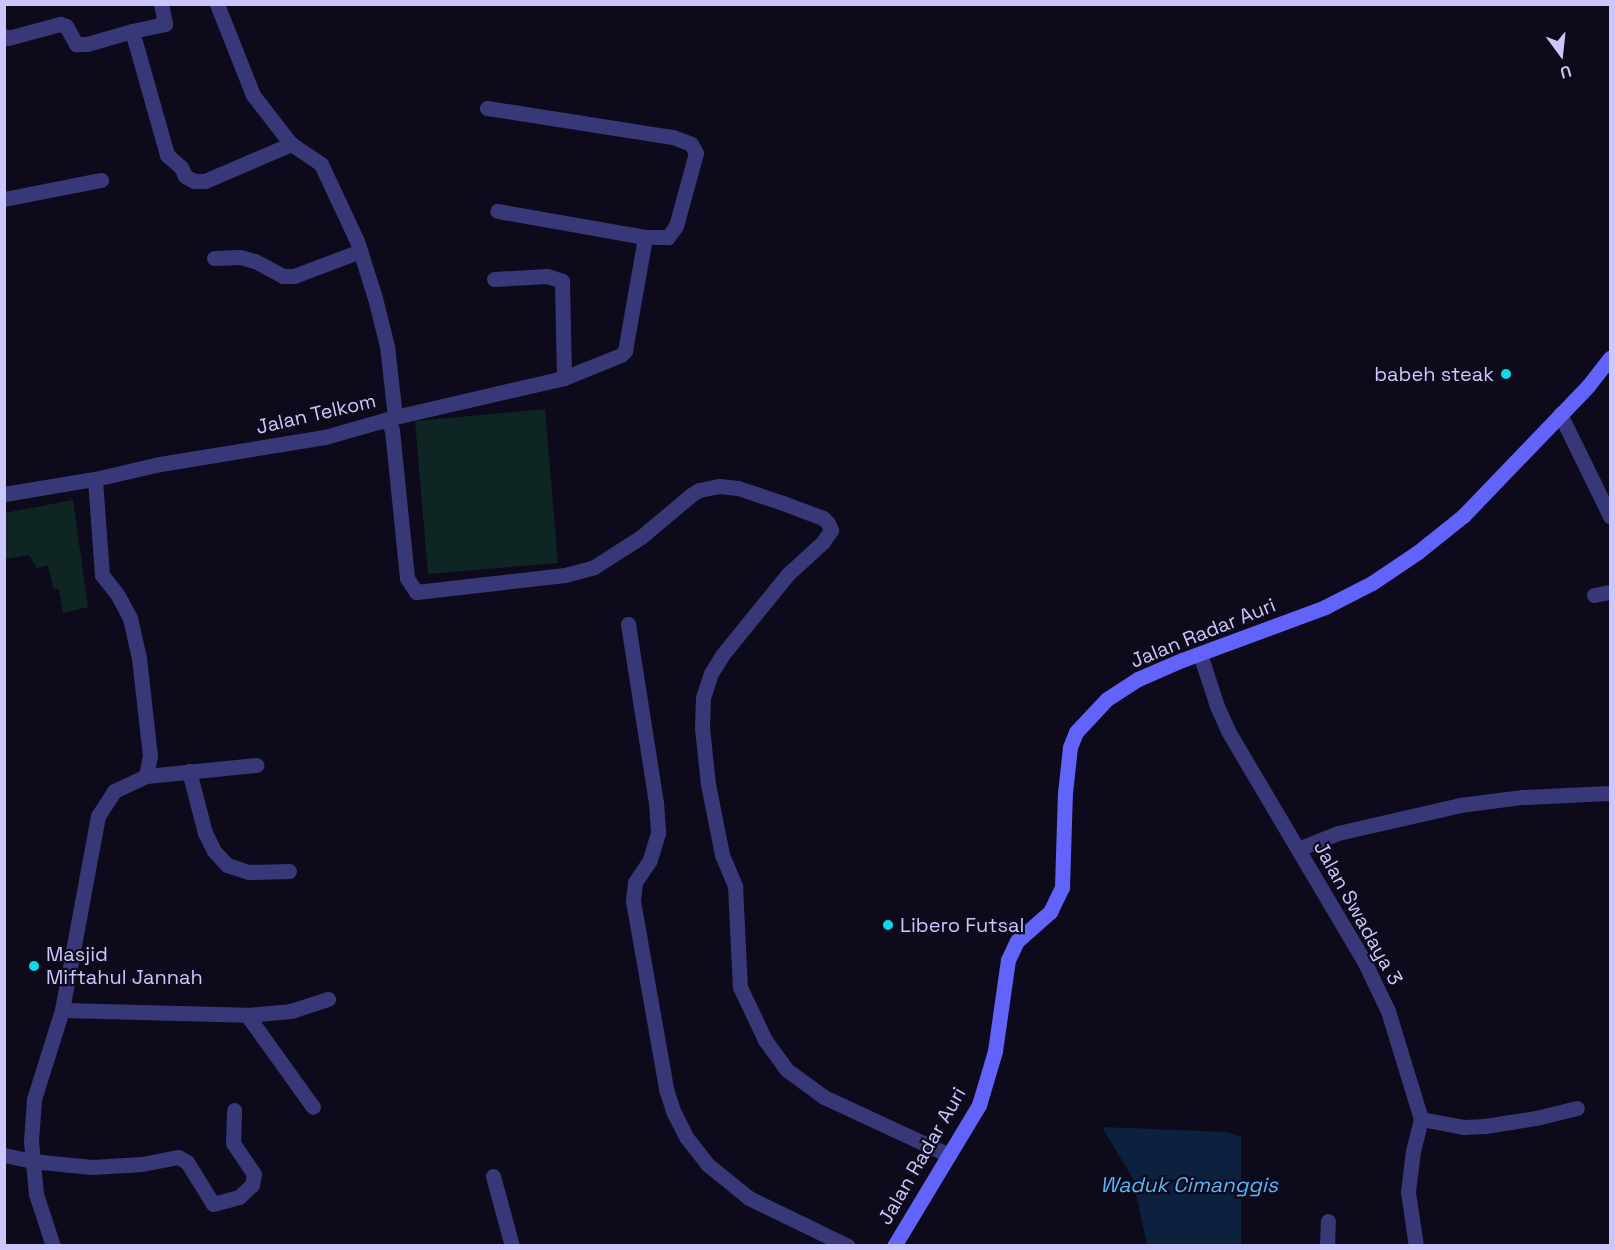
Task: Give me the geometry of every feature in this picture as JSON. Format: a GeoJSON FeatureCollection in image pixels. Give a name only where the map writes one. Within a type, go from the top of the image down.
{"type":"FeatureCollection","features":[{"type":"Feature","properties":{"kind":"main road","name":"Jalan Radar Auri"},"geometry":{"type":"LineString","coordinates":[[894,1245],[979,1105],[995,1051],[1008,960],[1017,941],[1050,912],[1062,887],[1065,793],[1070,747],[1076,732],[1093,712],[1120,689],[1156,670],[1325,608],[1372,583],[1418,552],[1463,516],[1611,358]]}},
{"type":"Feature","properties":{"kind":"street"},"geometry":{"type":"LineString","coordinates":[[4,36],[22,35],[60,24],[66,26],[76,45],[87,45],[132,31],[165,24],[161,4]]}},
{"type":"Feature","properties":{"kind":"street","name":"Jalan Telkom"},"geometry":{"type":"LineString","coordinates":[[4,494],[95,479],[159,464],[325,437],[391,418],[387,346],[360,251],[321,164],[291,144],[253,95],[221,6]]}},
{"type":"Feature","properties":{"kind":"street"},"geometry":{"type":"LineString","coordinates":[[132,31],[167,155],[181,167],[185,176],[194,181],[205,181],[291,144]]}},
{"type":"Feature","properties":{"kind":"street"},"geometry":{"type":"LineString","coordinates":[[487,108],[673,137],[691,144],[696,158],[674,231],[664,238],[645,237],[496,211]]}},
{"type":"Feature","properties":{"kind":"street"},"geometry":{"type":"LineString","coordinates":[[4,199],[101,180]]}},
{"type":"Feature","properties":{"kind":"street"},"geometry":{"type":"LineString","coordinates":[[645,237],[625,351],[612,359],[564,378],[391,418],[408,578],[411,588],[416,592],[565,575],[594,567],[641,537],[691,495],[699,490],[719,486],[738,488],[824,518],[831,530],[823,542],[789,574],[728,647],[711,673],[703,698],[702,728],[708,784],[722,855],[735,886],[740,987],[765,1040],[787,1070],[824,1097],[950,1155]]}},
{"type":"Feature","properties":{"kind":"street"},"geometry":{"type":"LineString","coordinates":[[214,258],[240,257],[255,261],[282,276],[294,276],[360,251]]}},
{"type":"Feature","properties":{"kind":"street"},"geometry":{"type":"LineString","coordinates":[[494,279],[547,276],[562,280],[564,378]]}},
{"type":"Feature","properties":{"kind":"street"},"geometry":{"type":"LineString","coordinates":[[1560,414],[1611,516]]}},
{"type":"Feature","properties":{"kind":"street"},"geometry":{"type":"LineString","coordinates":[[95,479],[102,575],[126,607],[139,658],[150,742],[149,767],[146,776]]}},
{"type":"Feature","properties":{"kind":"street"},"geometry":{"type":"LineString","coordinates":[[1594,595],[1611,592]]}},
{"type":"Feature","properties":{"kind":"street"},"geometry":{"type":"LineString","coordinates":[[628,624],[656,802],[658,833],[650,860],[635,882],[633,901],[666,1089],[673,1111],[687,1138],[707,1164],[749,1198],[848,1245]]}},
{"type":"Feature","properties":{"kind":"street","name":"Jalan Swadaya 3"},"geometry":{"type":"LineString","coordinates":[[1200,654],[1216,706],[1228,731],[1364,961],[1388,1011],[1417,1098],[1421,1119],[1413,1151],[1408,1192],[1416,1245]]}},
{"type":"Feature","properties":{"kind":"street"},"geometry":{"type":"LineString","coordinates":[[53,1245],[38,1203],[32,1161],[34,1099],[62,1010],[98,816],[114,791],[146,776],[256,765]]}},
{"type":"Feature","properties":{"kind":"street"},"geometry":{"type":"LineString","coordinates":[[189,771],[205,833],[214,851],[227,865],[249,872],[289,871]]}},
{"type":"Feature","properties":{"kind":"street"},"geometry":{"type":"LineString","coordinates":[[1298,849],[1338,833],[1460,806],[1522,797],[1611,793]]}},
{"type":"Feature","properties":{"kind":"street"},"geometry":{"type":"LineString","coordinates":[[62,1010],[247,1015],[291,1011],[328,999]]}},
{"type":"Feature","properties":{"kind":"street"},"geometry":{"type":"LineString","coordinates":[[247,1015],[313,1107]]}},
{"type":"Feature","properties":{"kind":"street"},"geometry":{"type":"LineString","coordinates":[[1421,1119],[1456,1126],[1485,1126],[1536,1118],[1577,1107]]}},
{"type":"Feature","properties":{"kind":"street"},"geometry":{"type":"LineString","coordinates":[[4,1155],[32,1161],[92,1167],[142,1164],[178,1157],[187,1162],[213,1204],[239,1197],[252,1185],[254,1173],[233,1143],[234,1110]]}},
{"type":"Feature","properties":{"kind":"street"},"geometry":{"type":"LineString","coordinates":[[493,1176],[512,1245]]}},
{"type":"Feature","properties":{"kind":"street"},"geometry":{"type":"LineString","coordinates":[[1327,1245],[1328,1221]]}},
{"type":"Feature","properties":{"kind":"green space"},"geometry":{"type":"Polygon","coordinates":[[[545,409],[558,563],[428,574],[415,421],[545,409]]]}},
{"type":"Feature","properties":{"kind":"green space"},"geometry":{"type":"Polygon","coordinates":[[[73,500],[88,607],[63,613],[59,590],[53,588],[48,565],[37,568],[29,555],[5,559],[5,513],[73,500]]]}},
{"type":"Feature","properties":{"kind":"water","name":"Waduk Cimanggis"},"geometry":{"type":"Polygon","coordinates":[[[1102,1127],[1227,1132],[1241,1137],[1241,1245],[1147,1245],[1133,1179],[1102,1127]]]}},
{"type":"Feature","properties":{"kind":"place","name":"babeh steak"},"geometry":{"type":"Point","coordinates":[1506,374]}},
{"type":"Feature","properties":{"kind":"place","name":"Libero Futsal"},"geometry":{"type":"Point","coordinates":[888,925]}},
{"type":"Feature","properties":{"kind":"place","name":"Masjid Miftahul Jannah"},"geometry":{"type":"Point","coordinates":[34,966]}}]}
